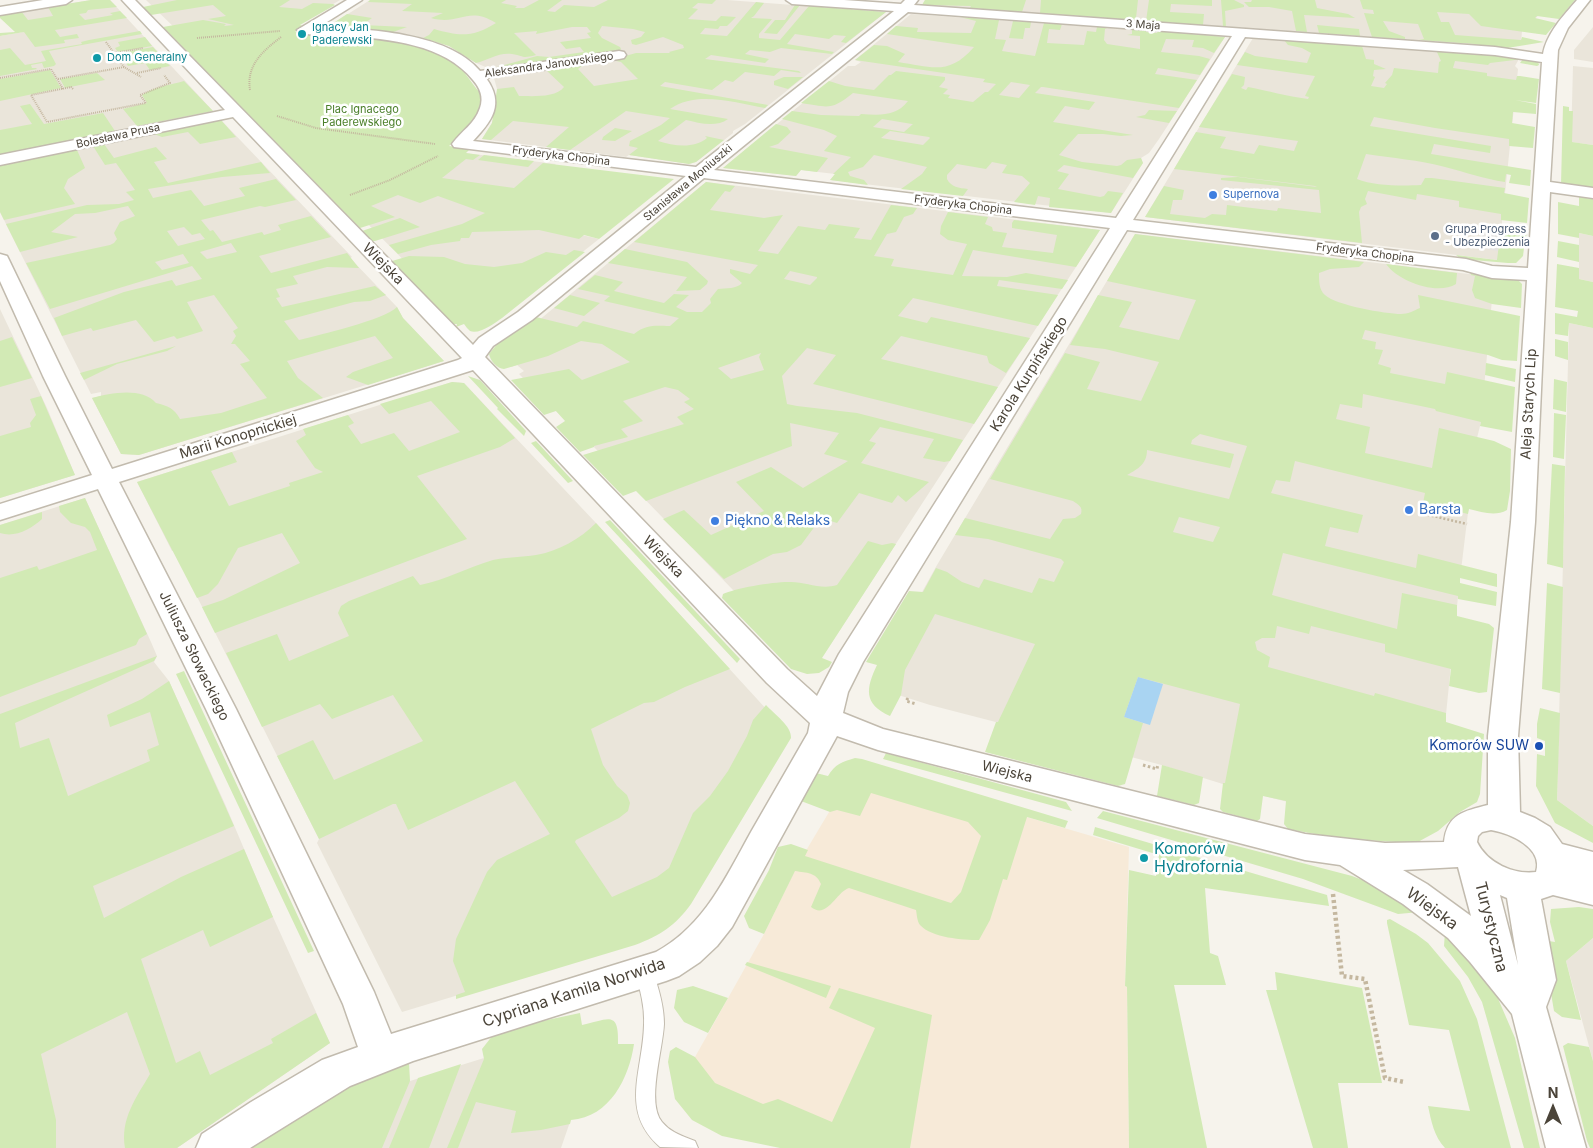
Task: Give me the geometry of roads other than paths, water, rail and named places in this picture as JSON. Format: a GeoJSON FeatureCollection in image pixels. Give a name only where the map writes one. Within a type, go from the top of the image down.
{"type":"FeatureCollection","features":[{"type":"Feature","properties":{"kind":"street"},"geometry":{"type":"LineString","coordinates":[[0,11],[66,0]]}},
{"type":"Feature","properties":{"kind":"street","name":"Wiejska"},"geometry":{"type":"LineString","coordinates":[[128,0],[570,458],[777,676],[813,711],[827,720],[878,739],[1271,839],[1349,855],[1423,857],[1470,861]]}},
{"type":"Feature","properties":{"kind":"street"},"geometry":{"type":"LineString","coordinates":[[356,0],[304,30],[389,36],[415,42],[436,48],[460,59],[479,75]]}},
{"type":"Feature","properties":{"kind":"street","name":"3 Maja"},"geometry":{"type":"LineString","coordinates":[[792,0],[909,4],[1239,32],[1495,51],[1550,52]]}},
{"type":"Feature","properties":{"kind":"street","name":"Aleja Starych Lip"},"geometry":{"type":"LineString","coordinates":[[1504,819],[1503,736],[1522,522],[1550,52],[1561,27],[1584,0]]}},
{"type":"Feature","properties":{"kind":"street","name":"Stanisława Moniuszki"},"geometry":{"type":"LineString","coordinates":[[473,359],[486,342],[525,316],[909,4]]}},
{"type":"Feature","properties":{"kind":"street","name":"Karola Kurpińskiego"},"geometry":{"type":"LineString","coordinates":[[827,720],[833,692],[849,661],[1238,37],[1239,32]]}},
{"type":"Feature","properties":{"kind":"street","name":"Aleksandra Janowskiego"},"geometry":{"type":"LineString","coordinates":[[479,75],[619,55]]}},
{"type":"Feature","properties":{"kind":"street","name":"Fryderyka Chopina"},"geometry":{"type":"LineString","coordinates":[[479,75],[488,94],[487,108],[479,124],[460,144],[1466,265],[1480,270],[1522,275],[1537,273]]}},
{"type":"Feature","properties":{"kind":"street","name":"Bolesława Prusa"},"geometry":{"type":"LineString","coordinates":[[0,160],[236,112]]}},
{"type":"Feature","properties":{"kind":"street"},"geometry":{"type":"LineString","coordinates":[[1541,186],[1593,193]]}},
{"type":"Feature","properties":{"kind":"street","name":"Juliusza Słowackiego"},"geometry":{"type":"LineString","coordinates":[[0,260],[54,376],[220,709],[361,1004],[380,1055]]}},
{"type":"Feature","properties":{"kind":"street","name":"Marii Konopnickiej"},"geometry":{"type":"LineString","coordinates":[[0,512],[435,376],[461,367],[473,359]]}},
{"type":"Feature","properties":{"kind":"street","name":"Cypriana Kamila Norwida"},"geometry":{"type":"LineString","coordinates":[[216,1148],[321,1081],[380,1055],[444,1033],[666,965],[690,951],[700,943],[718,921],[811,754],[827,720]]}},
{"type":"Feature","properties":{"kind":"street"},"geometry":{"type":"LineString","coordinates":[[1528,1007],[1538,980],[1542,874],[1547,845],[1528,829],[1504,819],[1480,818],[1464,827],[1461,835],[1470,861],[1498,881],[1542,874],[1593,866]]}},
{"type":"Feature","properties":{"kind":"street","name":"Wiejska"},"geometry":{"type":"LineString","coordinates":[[1349,855],[1415,894],[1446,917],[1482,951],[1503,978]]}},
{"type":"Feature","properties":{"kind":"street","name":"Turystyczna"},"geometry":{"type":"LineString","coordinates":[[1470,861],[1503,978],[1528,1007],[1566,1148]]}},
{"type":"Feature","properties":{"kind":"street"},"geometry":{"type":"LineString","coordinates":[[1542,874],[1593,891]]}},
{"type":"Feature","properties":{"kind":"lane"},"geometry":{"type":"LineString","coordinates":[[644,972],[652,1000],[654,1026],[646,1094],[646,1111],[649,1124],[659,1136],[675,1145],[688,1148]]}},
{"type":"Feature","properties":{"kind":"water"},"geometry":{"type":"Polygon","coordinates":[[[1138,677],[1163,684],[1150,725],[1124,717],[1138,677]]]}},
{"type":"Feature","properties":{"kind":"place","name":"Ignacy Jan Paderewski"},"geometry":{"type":"Point","coordinates":[302,34]}},
{"type":"Feature","properties":{"kind":"place","name":"Dom Generalny"},"geometry":{"type":"Point","coordinates":[97,58]}},
{"type":"Feature","properties":{"kind":"place","name":"Supernova"},"geometry":{"type":"Point","coordinates":[1213,195]}},
{"type":"Feature","properties":{"kind":"place","name":"Grupa Progress - Ubezpieczenia"},"geometry":{"type":"Point","coordinates":[1435,236]}},
{"type":"Feature","properties":{"kind":"place","name":"Barsta"},"geometry":{"type":"Point","coordinates":[1409,510]}},
{"type":"Feature","properties":{"kind":"place","name":"Piękno & Relaks"},"geometry":{"type":"Point","coordinates":[715,521]}},
{"type":"Feature","properties":{"kind":"place","name":"Komorów SUW"},"geometry":{"type":"Point","coordinates":[1539,746]}},
{"type":"Feature","properties":{"kind":"place","name":"Komorów Hydrofornia"},"geometry":{"type":"Point","coordinates":[1144,858]}},
{"type":"Feature","properties":{"kind":"park label","name":"Plac Ignacego Paderewskiego"},"geometry":{"type":"Point","coordinates":[362,116]}}]}
